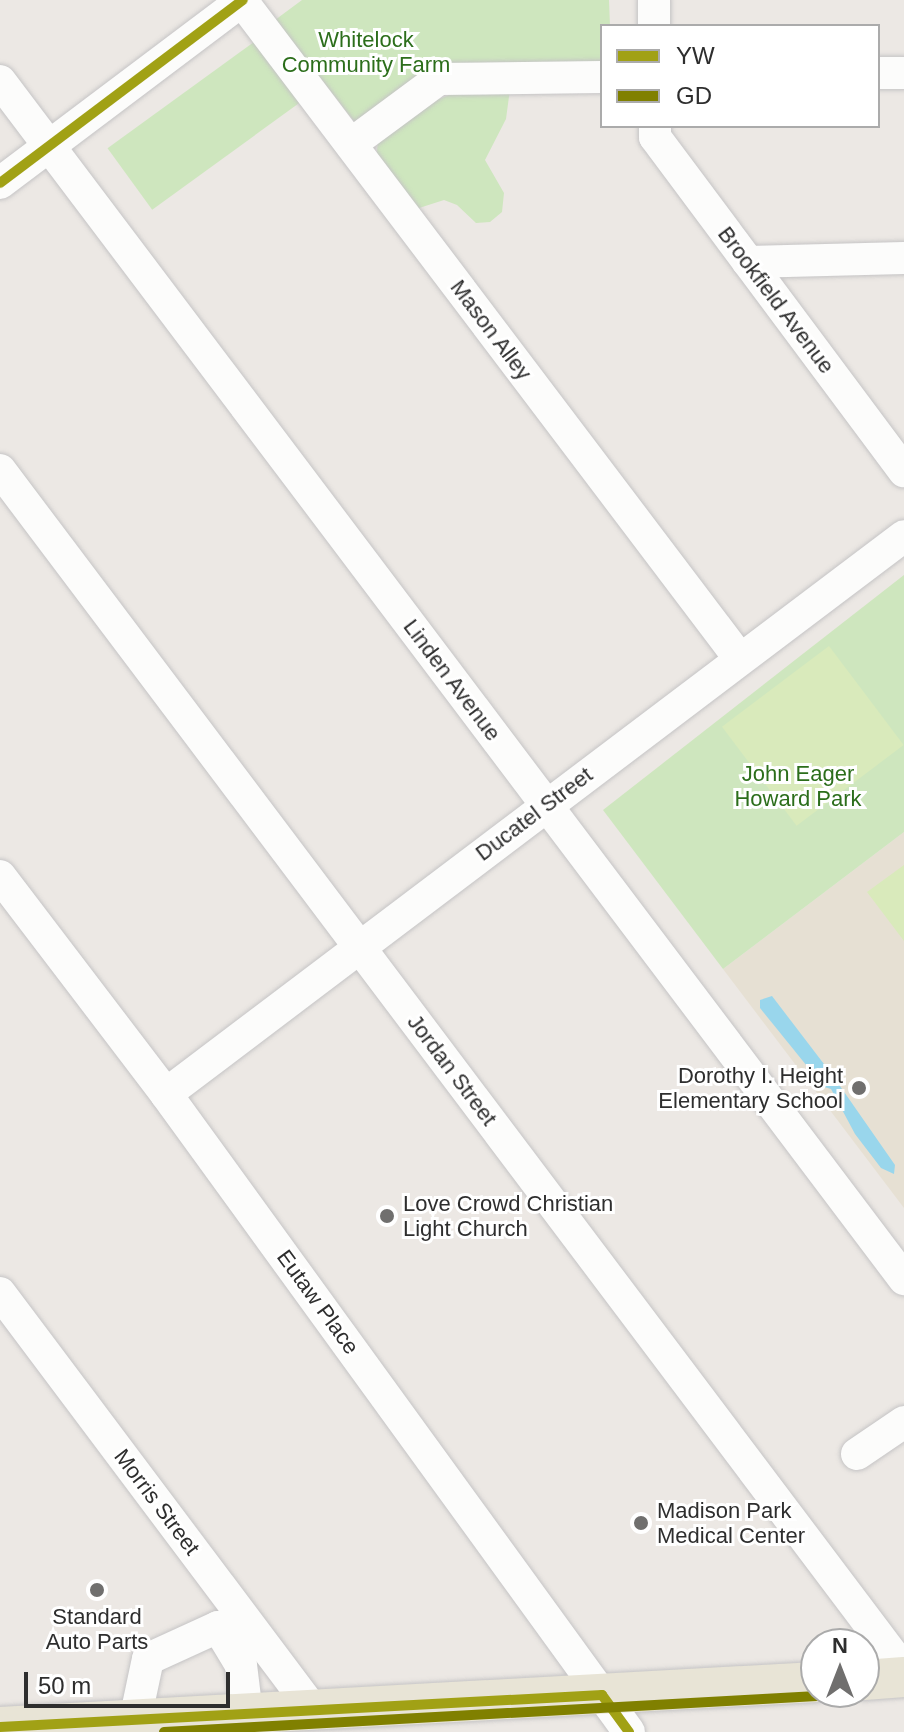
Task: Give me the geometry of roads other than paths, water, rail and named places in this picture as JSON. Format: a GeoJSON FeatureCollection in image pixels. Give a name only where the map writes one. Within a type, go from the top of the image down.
{"type":"FeatureCollection","features":[{"type":"Feature","properties":{"kind":"main road"},"geometry":{"type":"LineString","coordinates":[[880,1679],[904,1677]]}},
{"type":"Feature","properties":{"kind":"main road"},"geometry":{"type":"LineString","coordinates":[[0,1727],[800,1683]]}},
{"type":"Feature","properties":{"kind":"street"},"geometry":{"type":"LineString","coordinates":[[0,183],[243,0]]}},
{"type":"Feature","properties":{"kind":"street","name":"Mason Alley"},"geometry":{"type":"LineString","coordinates":[[243,0],[740,659]]}},
{"type":"Feature","properties":{"kind":"street"},"geometry":{"type":"LineString","coordinates":[[654,0],[654,24]]}},
{"type":"Feature","properties":{"kind":"street"},"geometry":{"type":"LineString","coordinates":[[880,73],[904,73]]}},
{"type":"Feature","properties":{"kind":"street"},"geometry":{"type":"LineString","coordinates":[[351,144],[439,79],[600,77]]}},
{"type":"Feature","properties":{"kind":"street","name":"Linden Avenue"},"geometry":{"type":"LineString","coordinates":[[0,81],[904,1279]]}},
{"type":"Feature","properties":{"kind":"street","name":"Brookfield Avenue"},"geometry":{"type":"LineString","coordinates":[[655,128],[655,137],[904,471]]}},
{"type":"Feature","properties":{"kind":"street"},"geometry":{"type":"LineString","coordinates":[[748,262],[904,258]]}},
{"type":"Feature","properties":{"kind":"street","name":"Jordan Street"},"geometry":{"type":"LineString","coordinates":[[0,470],[904,1670]]}},
{"type":"Feature","properties":{"kind":"street","name":"Ducatel Street"},"geometry":{"type":"LineString","coordinates":[[166,1094],[358,945],[904,536]]}},
{"type":"Feature","properties":{"kind":"street","name":"Eutaw Place"},"geometry":{"type":"LineString","coordinates":[[0,876],[166,1094],[629,1732]]}},
{"type":"Feature","properties":{"kind":"street","name":"Morris Street"},"geometry":{"type":"LineString","coordinates":[[0,1293],[313,1710]]}},
{"type":"Feature","properties":{"kind":"street"},"geometry":{"type":"LineString","coordinates":[[857,1454],[904,1422]]}},
{"type":"Feature","properties":{"kind":"street"},"geometry":{"type":"LineString","coordinates":[[135,1720],[148,1659],[218,1627],[241,1665],[247,1714]]}},
{"type":"Feature","properties":{"kind":"water"},"geometry":{"type":"Polygon","coordinates":[[[772,996],[827,1068],[815,1076],[760,1008],[760,1000],[772,996]]]}},
{"type":"Feature","properties":{"kind":"water"},"geometry":{"type":"Polygon","coordinates":[[[833,1076],[895,1165],[894,1174],[881,1168],[855,1134],[831,1089],[821,1086],[833,1076]]]}},
{"type":"Feature","properties":{"kind":"place","name":"Dorothy I. Height Elementary School"},"geometry":{"type":"Point","coordinates":[859,1088]}},
{"type":"Feature","properties":{"kind":"place","name":"Love Crowd Christian Light Church"},"geometry":{"type":"Point","coordinates":[387,1216]}},
{"type":"Feature","properties":{"kind":"place","name":"Madison Park Medical Center"},"geometry":{"type":"Point","coordinates":[641,1523]}},
{"type":"Feature","properties":{"kind":"place","name":"Standard Auto Parts"},"geometry":{"type":"Point","coordinates":[97,1590]}},
{"type":"Feature","properties":{"kind":"park label","name":"Whitelock Community Farm"},"geometry":{"type":"Point","coordinates":[366,52]}},
{"type":"Feature","properties":{"kind":"park label","name":"John Eager Howard Park"},"geometry":{"type":"Point","coordinates":[798,786]}}]}
